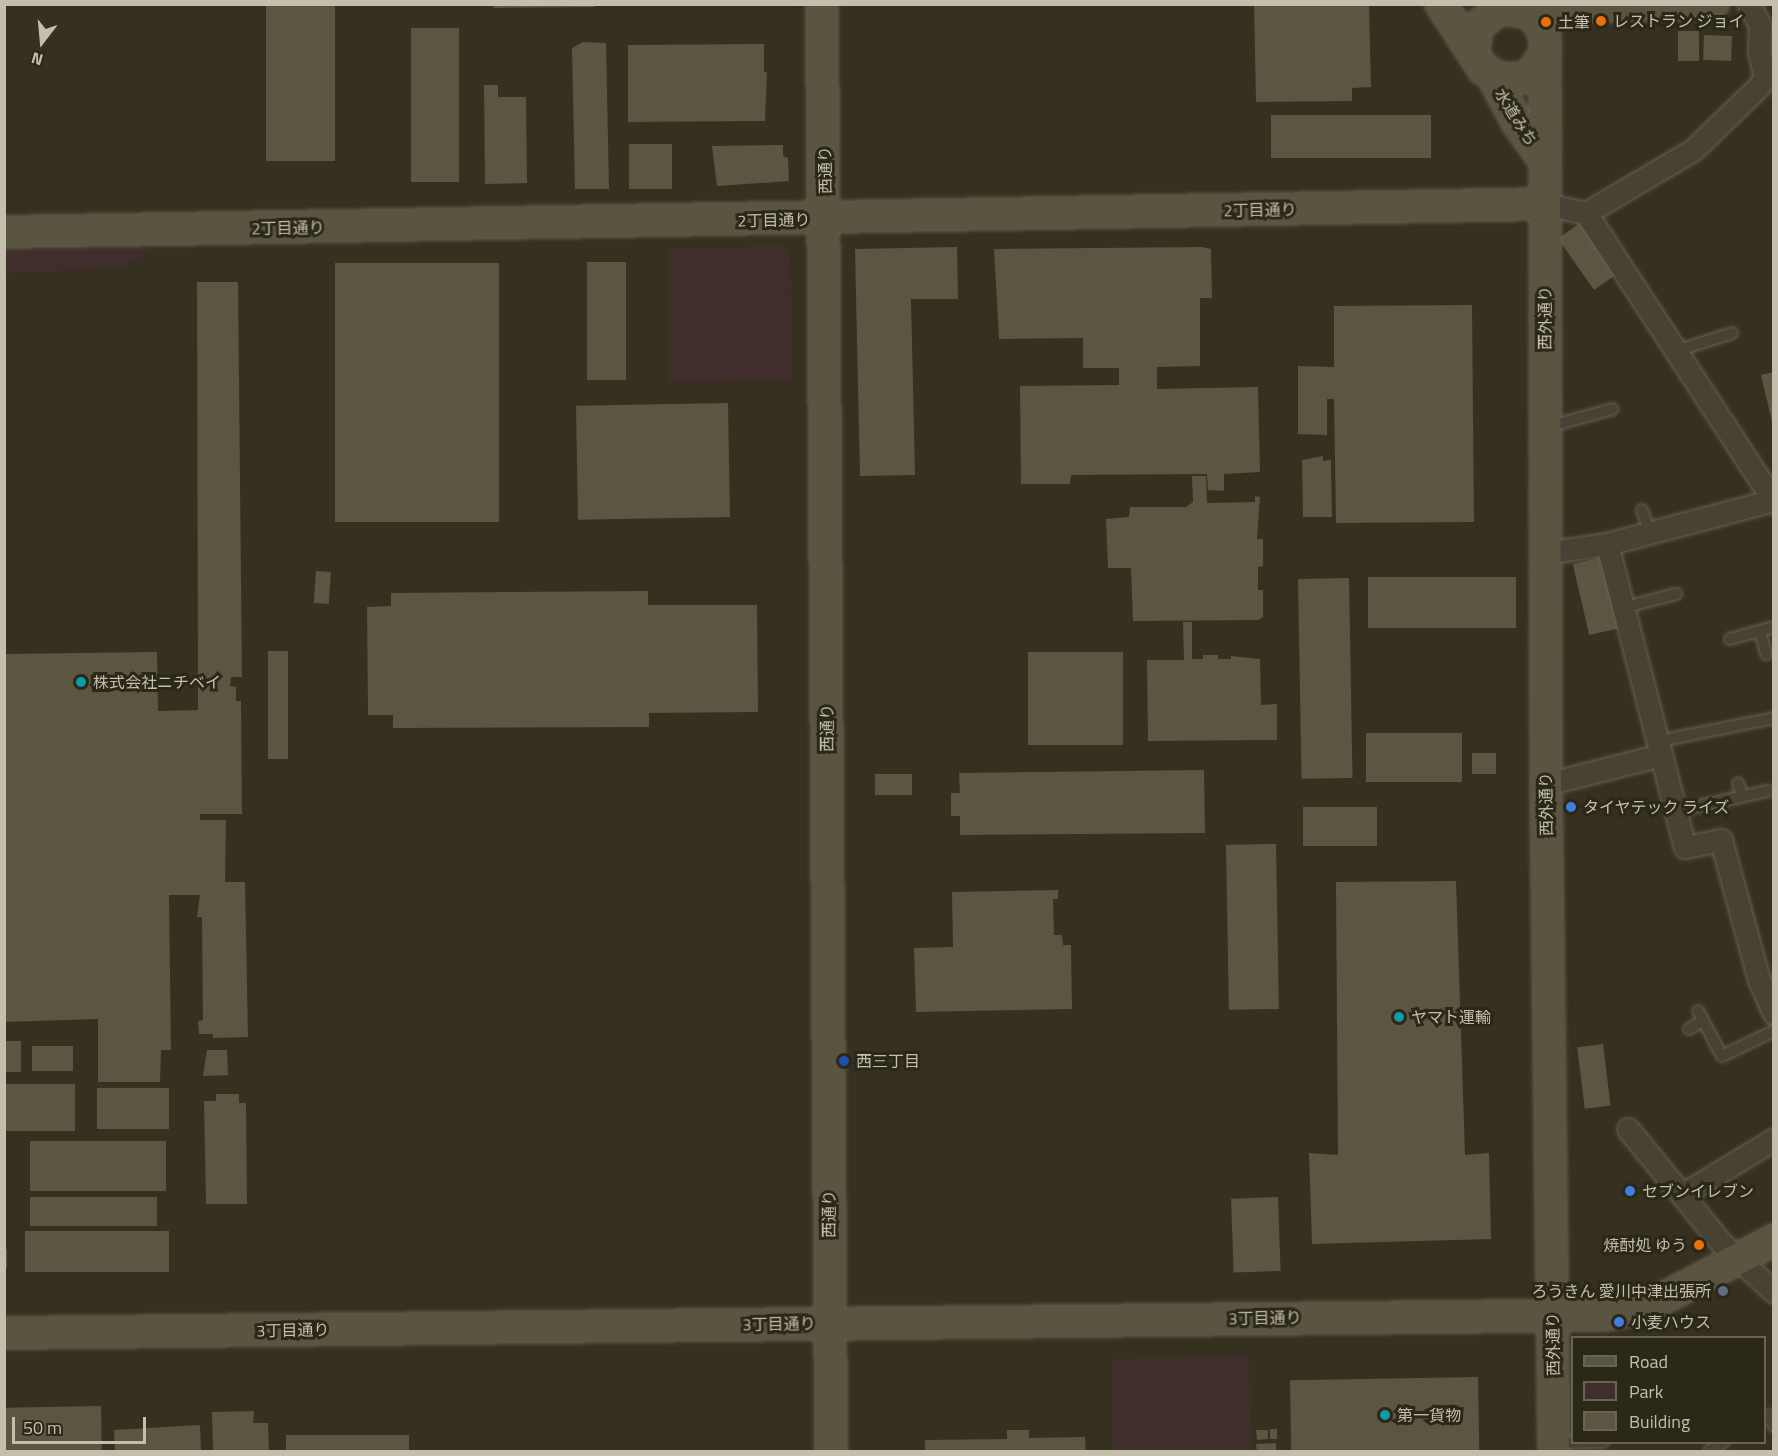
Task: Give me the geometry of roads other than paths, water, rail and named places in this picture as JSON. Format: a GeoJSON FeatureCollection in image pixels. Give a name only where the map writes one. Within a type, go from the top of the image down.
{"type":"FeatureCollection","features":[{"type":"Feature","properties":{"kind":"street","name":"西通り"},"geometry":{"type":"LineString","coordinates":[[822,4],[826,220],[831,1452]]}},
{"type":"Feature","properties":{"kind":"street"},"geometry":{"type":"LineString","coordinates":[[1441,4],[1474,50]]}},
{"type":"Feature","properties":{"kind":"street"},"geometry":{"type":"LineString","coordinates":[[1567,6],[1544,41],[1540,64],[1524,78],[1513,80],[1492,75],[1477,60],[1473,38],[1480,11],[1567,6],[1713,4]]}},
{"type":"Feature","properties":{"kind":"street"},"geometry":{"type":"LineString","coordinates":[[1544,204],[1586,213],[1693,150],[1758,87],[1769,73],[1759,52],[1760,25],[1749,4]]}},
{"type":"Feature","properties":{"kind":"street"},"geometry":{"type":"LineString","coordinates":[[1516,8],[1527,12],[1544,41]]}},
{"type":"Feature","properties":{"kind":"street","name":"西外通り"},"geometry":{"type":"LineString","coordinates":[[1544,41],[1542,157],[1545,784],[1554,1447]]}},
{"type":"Feature","properties":{"kind":"street","name":"水道みち"},"geometry":{"type":"LineString","coordinates":[[1492,75],[1518,124],[1542,157]]}},
{"type":"Feature","properties":{"kind":"street","name":"2丁目通り"},"geometry":{"type":"LineString","coordinates":[[4,232],[826,220],[1544,204]]}},
{"type":"Feature","properties":{"kind":"street"},"geometry":{"type":"LineString","coordinates":[[1545,553],[1607,544],[1773,500],[1586,213]]}},
{"type":"Feature","properties":{"kind":"street"},"geometry":{"type":"LineString","coordinates":[[1607,544],[1626,607],[1685,847],[1721,840],[1735,865],[1773,1013]]}},
{"type":"Feature","properties":{"kind":"street"},"geometry":{"type":"LineString","coordinates":[[1545,784],[1660,748]]}},
{"type":"Feature","properties":{"kind":"street"},"geometry":{"type":"LineString","coordinates":[[1628,1129],[1722,1244],[1773,1292]]}},
{"type":"Feature","properties":{"kind":"street"},"geometry":{"type":"LineString","coordinates":[[1683,1194],[1773,1139]]}},
{"type":"Feature","properties":{"kind":"street","name":"3丁目通り"},"geometry":{"type":"LineString","coordinates":[[4,1333],[1606,1315],[1637,1310],[1773,1240]]}},
{"type":"Feature","properties":{"kind":"lane"},"geometry":{"type":"LineString","coordinates":[[1676,351],[1732,333]]}},
{"type":"Feature","properties":{"kind":"lane"},"geometry":{"type":"LineString","coordinates":[[1545,428],[1613,409]]}},
{"type":"Feature","properties":{"kind":"lane"},"geometry":{"type":"LineString","coordinates":[[1642,510],[1650,533]]}},
{"type":"Feature","properties":{"kind":"lane"},"geometry":{"type":"LineString","coordinates":[[1626,607],[1676,594]]}},
{"type":"Feature","properties":{"kind":"lane"},"geometry":{"type":"LineString","coordinates":[[1730,639],[1773,627]]}},
{"type":"Feature","properties":{"kind":"lane"},"geometry":{"type":"LineString","coordinates":[[1760,631],[1766,654]]}},
{"type":"Feature","properties":{"kind":"lane"},"geometry":{"type":"LineString","coordinates":[[1742,711],[1745,723]]}},
{"type":"Feature","properties":{"kind":"lane"},"geometry":{"type":"LineString","coordinates":[[1660,748],[1745,723],[1773,718]]}},
{"type":"Feature","properties":{"kind":"lane"},"geometry":{"type":"LineString","coordinates":[[1738,783],[1742,796]]}},
{"type":"Feature","properties":{"kind":"lane"},"geometry":{"type":"LineString","coordinates":[[1676,811],[1768,791]]}},
{"type":"Feature","properties":{"kind":"lane"},"geometry":{"type":"LineString","coordinates":[[1689,1029],[1700,1016],[1722,1056],[1773,1031]]}},
{"type":"Feature","properties":{"kind":"lane"},"geometry":{"type":"LineString","coordinates":[[1769,1415],[1773,1426]]}},
{"type":"Feature","properties":{"kind":"lane"},"geometry":{"type":"LineString","coordinates":[[1554,1447],[1591,1444]]}},
{"type":"Feature","properties":{"kind":"place","name":"レストラン ジョイ"},"geometry":{"type":"Point","coordinates":[1601,21]}},
{"type":"Feature","properties":{"kind":"place","name":"土筆"},"geometry":{"type":"Point","coordinates":[1546,22]}},
{"type":"Feature","properties":{"kind":"place","name":"株式会社ニチベイ"},"geometry":{"type":"Point","coordinates":[81,682]}},
{"type":"Feature","properties":{"kind":"place","name":"タイヤテック ライズ"},"geometry":{"type":"Point","coordinates":[1571,807]}},
{"type":"Feature","properties":{"kind":"place","name":"ヤマト運輸"},"geometry":{"type":"Point","coordinates":[1399,1017]}},
{"type":"Feature","properties":{"kind":"place","name":"西三丁目"},"geometry":{"type":"Point","coordinates":[844,1061]}},
{"type":"Feature","properties":{"kind":"place","name":"セブンイレブン"},"geometry":{"type":"Point","coordinates":[1630,1191]}},
{"type":"Feature","properties":{"kind":"place","name":"焼酎処 ゆう"},"geometry":{"type":"Point","coordinates":[1699,1245]}},
{"type":"Feature","properties":{"kind":"place","name":"ろうきん 愛川中津出張所"},"geometry":{"type":"Point","coordinates":[1723,1291]}},
{"type":"Feature","properties":{"kind":"place","name":"小麦ハウス"},"geometry":{"type":"Point","coordinates":[1619,1322]}},
{"type":"Feature","properties":{"kind":"place","name":"第一貨物"},"geometry":{"type":"Point","coordinates":[1385,1415]}}]}
